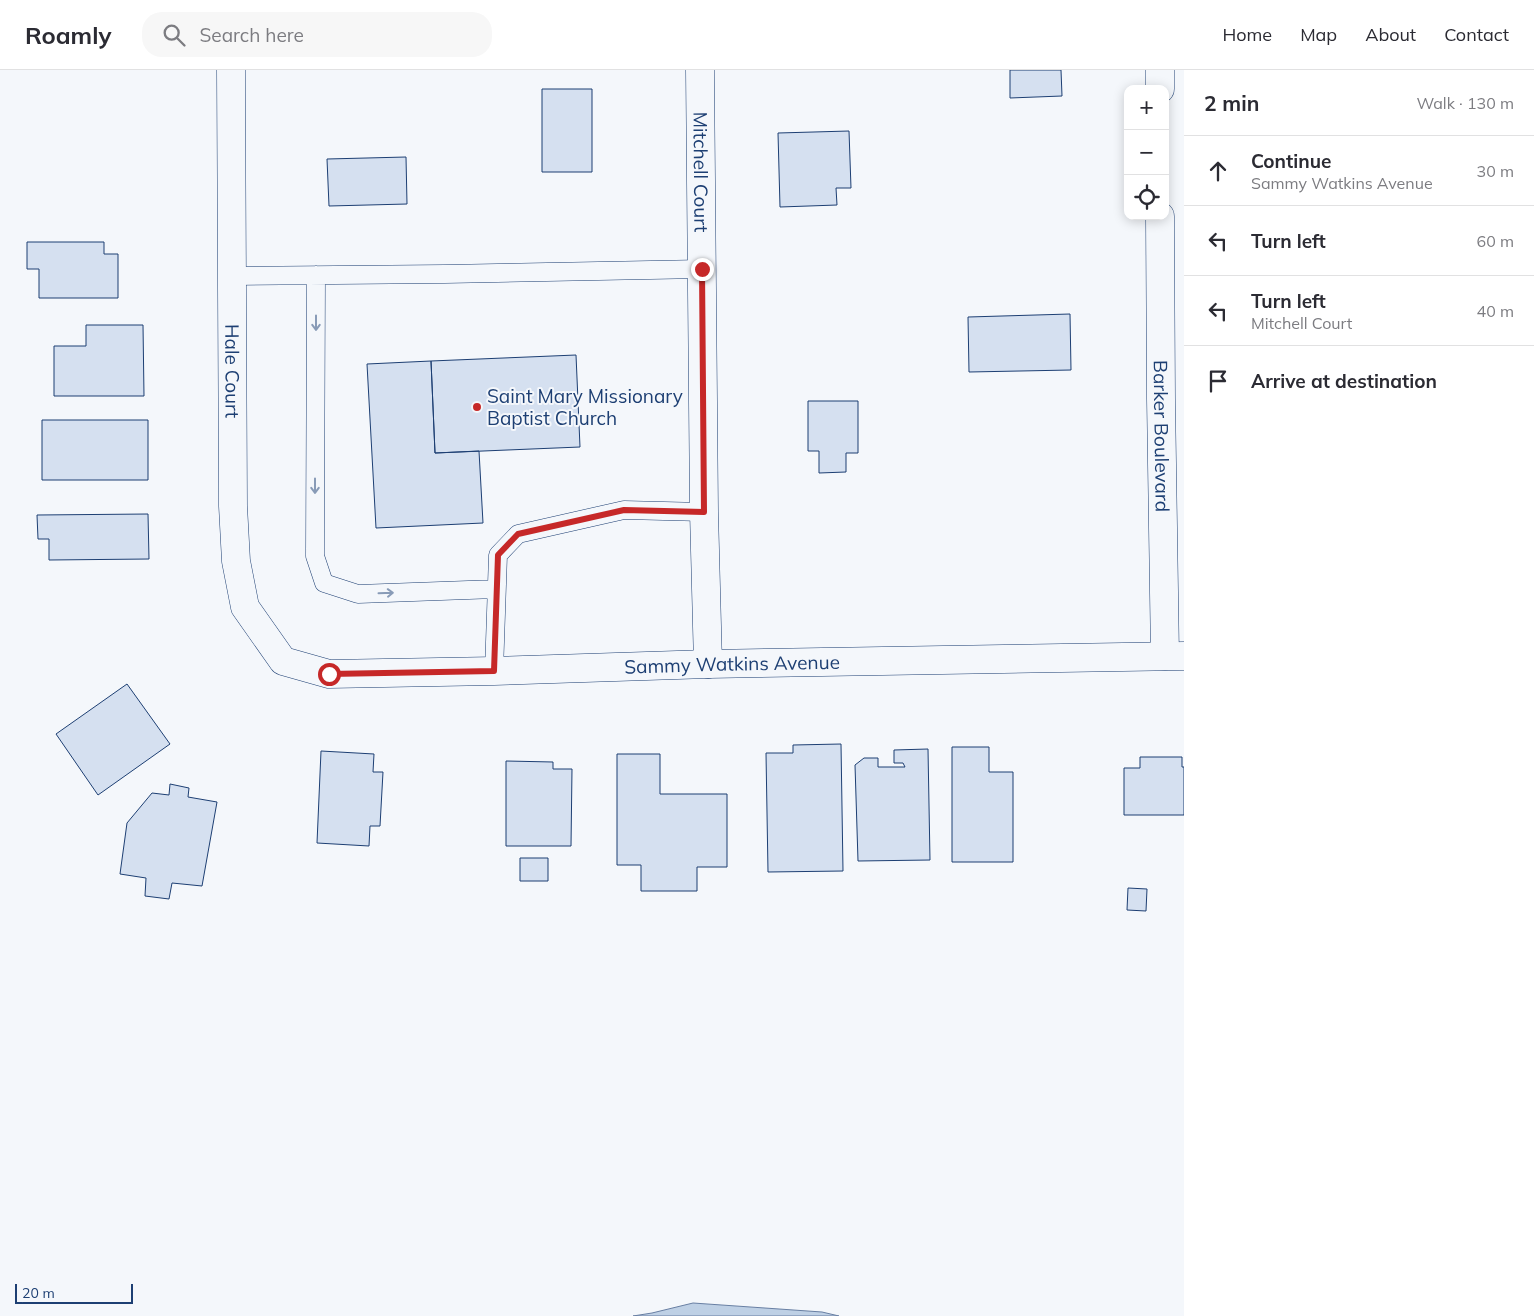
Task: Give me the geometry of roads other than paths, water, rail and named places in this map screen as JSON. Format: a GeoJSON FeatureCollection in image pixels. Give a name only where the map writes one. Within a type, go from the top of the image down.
{"type":"FeatureCollection","features":[{"type":"Feature","properties":{"kind":"street","name":"Hale Court"},"geometry":{"type":"LineString","coordinates":[[231,70],[233,506],[236,561],[245,607],[283,661]]}},
{"type":"Feature","properties":{"kind":"street","name":"Mitchell Court"},"geometry":{"type":"LineString","coordinates":[[700,70],[704,512],[708,664]]}},
{"type":"Feature","properties":{"kind":"street"},"geometry":{"type":"LineString","coordinates":[[1160,70],[1160,85]]}},
{"type":"Feature","properties":{"kind":"street","name":"Barker Boulevard"},"geometry":{"type":"LineString","coordinates":[[1160,220],[1161,399],[1175,656]]}},
{"type":"Feature","properties":{"kind":"street","name":"Sammy Watkins Avenue"},"geometry":{"type":"LineString","coordinates":[[283,661],[329,674],[708,664],[1175,656]]}},
{"type":"Feature","properties":{"kind":"lane"},"geometry":{"type":"LineString","coordinates":[[232,276],[702,269]]}},
{"type":"Feature","properties":{"kind":"lane"},"geometry":{"type":"LineString","coordinates":[[316,274],[315,556],[324,583],[358,594],[496,589]]}},
{"type":"Feature","properties":{"kind":"lane"},"geometry":{"type":"LineString","coordinates":[[494,671],[498,555],[518,534],[624,510],[704,512]]}},
{"type":"Feature","properties":{"kind":"water"},"geometry":{"type":"Polygon","coordinates":[[[693,1303],[822,1312],[839,1316],[633,1316],[693,1303]]]}},
{"type":"Feature","properties":{"kind":"place","name":"Saint Mary Missionary Baptist Church"},"geometry":{"type":"Point","coordinates":[477,407]}}]}
